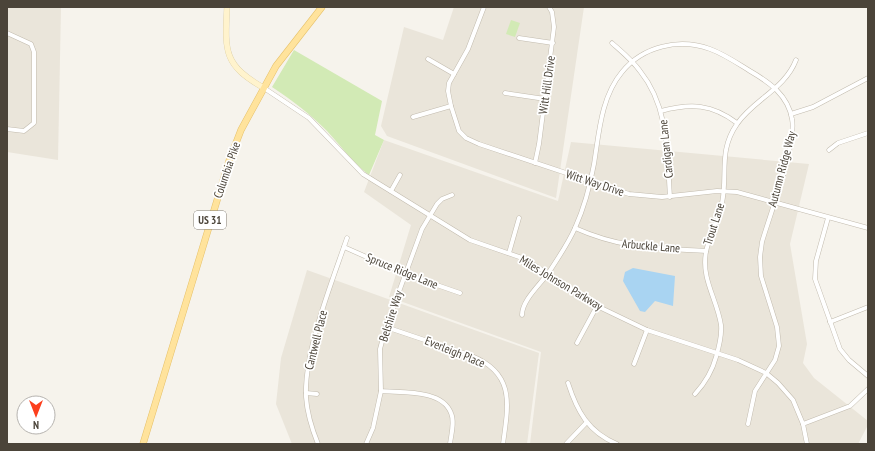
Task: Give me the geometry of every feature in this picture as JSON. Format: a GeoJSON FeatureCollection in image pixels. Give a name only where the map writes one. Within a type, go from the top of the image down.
{"type":"FeatureCollection","features":[{"type":"Feature","properties":{"kind":"main road"},"geometry":{"type":"LineString","coordinates":[[227,7],[226,42],[228,55],[242,74],[264,88]]}},
{"type":"Feature","properties":{"kind":"main road","name":"Columbia Pike"},"geometry":{"type":"LineString","coordinates":[[143,444],[229,161],[241,130],[276,66],[322,7]]}},
{"type":"Feature","properties":{"kind":"street","name":"Witt Way Drive"},"geometry":{"type":"LineString","coordinates":[[484,7],[468,49],[448,86],[451,106],[457,128],[466,138],[590,183],[629,194],[670,197],[723,190],[743,193],[868,228]]}},
{"type":"Feature","properties":{"kind":"street","name":"Witt Hill Drive"},"geometry":{"type":"LineString","coordinates":[[535,163],[554,27],[552,12],[549,7]]}},
{"type":"Feature","properties":{"kind":"street"},"geometry":{"type":"LineString","coordinates":[[7,33],[31,44],[34,52],[34,123],[30,128],[24,131],[7,129]]}},
{"type":"Feature","properties":{"kind":"street"},"geometry":{"type":"LineString","coordinates":[[518,38],[552,43]]}},
{"type":"Feature","properties":{"kind":"street","name":"Cardigan Lane"},"geometry":{"type":"LineString","coordinates":[[612,42],[633,62],[650,84],[661,111],[666,132],[670,197]]}},
{"type":"Feature","properties":{"kind":"street","name":"Autumn Ridge Way"},"geometry":{"type":"LineString","coordinates":[[522,315],[525,304],[548,273],[575,228],[590,183],[603,110],[612,87],[621,73],[633,62],[658,47],[679,44],[694,45],[712,50],[775,88],[783,97],[792,114],[792,138],[762,242],[760,264],[762,284],[778,331],[779,346],[775,360],[756,391],[748,424]]}},
{"type":"Feature","properties":{"kind":"street"},"geometry":{"type":"LineString","coordinates":[[428,59],[454,74]]}},
{"type":"Feature","properties":{"kind":"street","name":"Trout Lane"},"geometry":{"type":"LineString","coordinates":[[695,394],[708,380],[717,354],[721,336],[721,326],[706,278],[706,251],[721,208],[724,152],[737,123],[775,88],[791,70],[796,60]]}},
{"type":"Feature","properties":{"kind":"street"},"geometry":{"type":"LineString","coordinates":[[792,114],[812,107],[868,78]]}},
{"type":"Feature","properties":{"kind":"street","name":"Miles Johnson Parkway"},"geometry":{"type":"LineString","coordinates":[[264,88],[309,118],[363,174],[470,240],[529,261],[597,306],[647,330],[747,363],[766,373],[789,395],[803,424],[807,444]]}},
{"type":"Feature","properties":{"kind":"street"},"geometry":{"type":"LineString","coordinates":[[505,93],[545,98]]}},
{"type":"Feature","properties":{"kind":"street"},"geometry":{"type":"LineString","coordinates":[[413,116],[451,106]]}},
{"type":"Feature","properties":{"kind":"street"},"geometry":{"type":"LineString","coordinates":[[661,111],[682,106],[708,108],[737,123]]}},
{"type":"Feature","properties":{"kind":"street"},"geometry":{"type":"LineString","coordinates":[[829,150],[838,143],[868,133]]}},
{"type":"Feature","properties":{"kind":"street"},"geometry":{"type":"LineString","coordinates":[[391,191],[400,175]]}},
{"type":"Feature","properties":{"kind":"street","name":"Belshire Way"},"geometry":{"type":"LineString","coordinates":[[368,444],[381,391],[380,349],[386,326],[418,236],[429,215],[442,199],[452,195]]}},
{"type":"Feature","properties":{"kind":"street"},"geometry":{"type":"LineString","coordinates":[[508,253],[519,218]]}},
{"type":"Feature","properties":{"kind":"street"},"geometry":{"type":"LineString","coordinates":[[828,218],[815,267],[816,279],[840,349],[849,360],[868,376]]}},
{"type":"Feature","properties":{"kind":"street","name":"Arbuckle Lane"},"geometry":{"type":"LineString","coordinates":[[575,228],[593,236],[620,244],[706,251]]}},
{"type":"Feature","properties":{"kind":"street","name":"Cantwell Place"},"geometry":{"type":"LineString","coordinates":[[318,444],[308,414],[306,394],[308,366],[347,238]]}},
{"type":"Feature","properties":{"kind":"street","name":"Spruce Ridge Lane"},"geometry":{"type":"LineString","coordinates":[[344,247],[405,274],[460,293]]}},
{"type":"Feature","properties":{"kind":"street"},"geometry":{"type":"LineString","coordinates":[[577,343],[597,306]]}},
{"type":"Feature","properties":{"kind":"street"},"geometry":{"type":"LineString","coordinates":[[830,322],[860,312],[868,307]]}},
{"type":"Feature","properties":{"kind":"street","name":"Everleigh Place"},"geometry":{"type":"LineString","coordinates":[[386,326],[472,356],[484,361],[493,368],[502,378],[508,400],[503,444]]}},
{"type":"Feature","properties":{"kind":"street"},"geometry":{"type":"LineString","coordinates":[[634,364],[647,330]]}},
{"type":"Feature","properties":{"kind":"street"},"geometry":{"type":"LineString","coordinates":[[568,383],[574,403],[586,423],[602,437],[617,444]]}},
{"type":"Feature","properties":{"kind":"street"},"geometry":{"type":"LineString","coordinates":[[803,424],[850,406],[868,389]]}},
{"type":"Feature","properties":{"kind":"street"},"geometry":{"type":"LineString","coordinates":[[381,391],[424,394],[444,402],[453,419],[450,444]]}},
{"type":"Feature","properties":{"kind":"street"},"geometry":{"type":"LineString","coordinates":[[306,394],[317,394]]}},
{"type":"Feature","properties":{"kind":"street"},"geometry":{"type":"LineString","coordinates":[[566,444],[586,423]]}},
{"type":"Feature","properties":{"kind":"shaded area"},"geometry":{"type":"Polygon","coordinates":[[[7,7],[61,7],[58,160],[7,152],[7,7]]]}},
{"type":"Feature","properties":{"kind":"shaded area"},"geometry":{"type":"Polygon","coordinates":[[[454,7],[584,7],[556,198],[387,136],[381,126],[404,27],[443,40],[454,7]]]}},
{"type":"Feature","properties":{"kind":"shaded area"},"geometry":{"type":"Polygon","coordinates":[[[384,140],[558,201],[571,142],[809,164],[790,244],[807,344],[803,363],[814,378],[868,421],[868,425],[858,444],[530,444],[541,352],[389,297],[411,225],[364,192],[384,140]]]}},
{"type":"Feature","properties":{"kind":"shaded area"},"geometry":{"type":"Polygon","coordinates":[[[307,270],[539,353],[527,444],[292,444],[276,404],[281,358],[307,270]]]}},
{"type":"Feature","properties":{"kind":"green space"},"geometry":{"type":"Polygon","coordinates":[[[511,20],[520,23],[515,37],[506,34],[511,20]]]}},
{"type":"Feature","properties":{"kind":"green space"},"geometry":{"type":"Polygon","coordinates":[[[294,50],[382,101],[375,135],[384,140],[369,175],[314,119],[294,102],[272,87],[294,50]]]}},
{"type":"Feature","properties":{"kind":"water"},"geometry":{"type":"Polygon","coordinates":[[[633,268],[675,276],[673,306],[655,301],[645,312],[640,311],[623,281],[625,272],[633,268]]]}}]}
